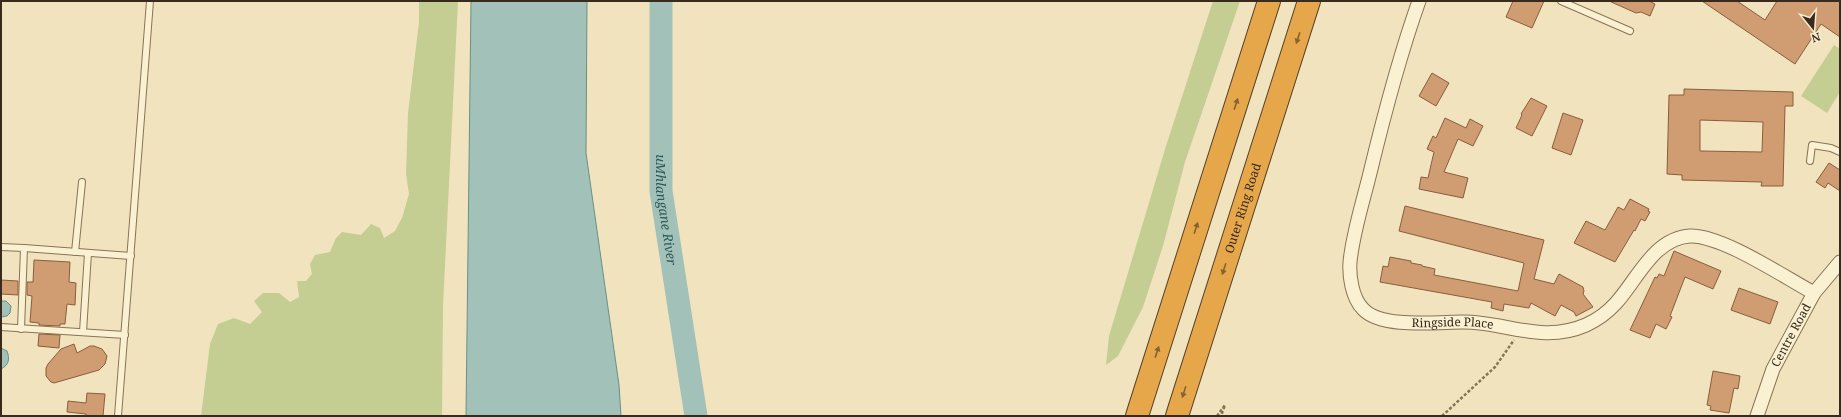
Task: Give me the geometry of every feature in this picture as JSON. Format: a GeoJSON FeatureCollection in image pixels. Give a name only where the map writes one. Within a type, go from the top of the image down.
{"type":"FeatureCollection","features":[{"type":"Feature","properties":{"kind":"highway"},"geometry":{"type":"LineString","coordinates":[[1137,416],[1268,1]]}},
{"type":"Feature","properties":{"kind":"highway","name":"Outer Ring Road"},"geometry":{"type":"LineString","coordinates":[[1177,416],[1309,1]]}},
{"type":"Feature","properties":{"kind":"street","name":"Ringside Place"},"geometry":{"type":"LineString","coordinates":[[1419,1],[1393,78],[1355,234],[1350,263],[1352,283],[1356,300],[1364,310],[1379,319],[1412,322],[1472,322],[1548,334],[1555,333],[1586,325],[1601,317],[1616,304],[1648,260],[1664,246],[1678,239],[1691,236],[1711,239],[1729,246],[1814,293]]}},
{"type":"Feature","properties":{"kind":"street","name":"Centre Road"},"geometry":{"type":"LineString","coordinates":[[1757,416],[1773,369],[1814,293],[1840,262]]}},
{"type":"Feature","properties":{"kind":"lane"},"geometry":{"type":"LineString","coordinates":[[118,416],[150,1]]}},
{"type":"Feature","properties":{"kind":"lane"},"geometry":{"type":"LineString","coordinates":[[1561,1],[1630,31]]}},
{"type":"Feature","properties":{"kind":"lane"},"geometry":{"type":"LineString","coordinates":[[1810,161],[1812,145],[1831,148],[1840,152]]}},
{"type":"Feature","properties":{"kind":"lane"},"geometry":{"type":"LineString","coordinates":[[75,252],[82,182]]}},
{"type":"Feature","properties":{"kind":"lane"},"geometry":{"type":"LineString","coordinates":[[1,247],[131,256]]}},
{"type":"Feature","properties":{"kind":"lane"},"geometry":{"type":"LineString","coordinates":[[21,329],[24,248]]}},
{"type":"Feature","properties":{"kind":"lane"},"geometry":{"type":"LineString","coordinates":[[83,332],[88,253]]}},
{"type":"Feature","properties":{"kind":"lane"},"geometry":{"type":"LineString","coordinates":[[1,327],[124,335]]}},
{"type":"Feature","properties":{"kind":"path"},"geometry":{"type":"LineString","coordinates":[[1442,416],[1495,367],[1522,330]]}},
{"type":"Feature","properties":{"kind":"path"},"geometry":{"type":"LineString","coordinates":[[1217,416],[1225,405],[1221,416]]}},
{"type":"Feature","properties":{"kind":"green space"},"geometry":{"type":"Polygon","coordinates":[[[419,1],[458,1],[443,306],[442,416],[201,416],[210,344],[218,324],[234,318],[250,324],[262,312],[254,301],[263,293],[279,293],[290,302],[299,297],[297,281],[306,281],[312,274],[310,264],[315,255],[330,252],[336,238],[342,232],[361,235],[371,224],[380,228],[384,238],[395,231],[402,218],[409,194],[406,174],[408,113],[419,22],[419,1]]]}},
{"type":"Feature","properties":{"kind":"green space"},"geometry":{"type":"Polygon","coordinates":[[[1213,1],[1240,1],[1185,162],[1163,246],[1143,307],[1118,356],[1106,365],[1109,336],[1166,146],[1213,1]]]}},
{"type":"Feature","properties":{"kind":"green space"},"geometry":{"type":"Polygon","coordinates":[[[1834,45],[1840,49],[1840,92],[1827,113],[1801,96],[1834,45]]]}},
{"type":"Feature","properties":{"kind":"water"},"geometry":{"type":"Polygon","coordinates":[[[471,1],[587,1],[586,153],[619,385],[621,416],[466,416],[471,1]]]}},
{"type":"Feature","properties":{"kind":"water"},"geometry":{"type":"Polygon","coordinates":[[[1,301],[6,301],[11,306],[10,313],[7,316],[1,317],[1,301]]]}},
{"type":"Feature","properties":{"kind":"water"},"geometry":{"type":"Polygon","coordinates":[[[1,348],[7,351],[9,359],[6,366],[1,369],[1,348]]]}},
{"type":"Feature","properties":{"kind":"building"},"geometry":{"type":"Polygon","coordinates":[[[1513,1],[1544,1],[1532,28],[1506,17],[1513,1]]]}},
{"type":"Feature","properties":{"kind":"building"},"geometry":{"type":"Polygon","coordinates":[[[1609,1],[1649,1],[1655,4],[1650,16],[1641,12],[1636,13],[1609,1]]]}},
{"type":"Feature","properties":{"kind":"building"},"geometry":{"type":"Polygon","coordinates":[[[1702,1],[1737,1],[1765,20],[1777,1],[1840,1],[1840,37],[1821,24],[1795,64],[1702,1]]]}},
{"type":"Feature","properties":{"kind":"building"},"geometry":{"type":"Polygon","coordinates":[[[1432,73],[1449,83],[1436,106],[1419,96],[1432,73]]]}},
{"type":"Feature","properties":{"kind":"building"},"geometry":{"type":"Polygon","coordinates":[[[1684,89],[1793,92],[1793,106],[1785,106],[1783,186],[1761,186],[1762,182],[1682,180],[1682,175],[1667,174],[1669,95],[1684,95],[1684,89]],[[1700,120],[1700,151],[1762,152],[1763,122],[1700,120]]]}},
{"type":"Feature","properties":{"kind":"building"},"geometry":{"type":"Polygon","coordinates":[[[1531,98],[1547,106],[1532,136],[1516,128],[1522,115],[1521,114],[1531,98]]]}},
{"type":"Feature","properties":{"kind":"building"},"geometry":{"type":"Polygon","coordinates":[[[1563,113],[1583,120],[1571,155],[1552,148],[1563,113]]]}},
{"type":"Feature","properties":{"kind":"building"},"geometry":{"type":"Polygon","coordinates":[[[1445,118],[1466,128],[1470,119],[1483,126],[1473,146],[1458,139],[1444,172],[1468,178],[1463,198],[1419,189],[1421,177],[1428,178],[1434,152],[1427,149],[1433,136],[1436,138],[1445,118]]]}},
{"type":"Feature","properties":{"kind":"building"},"geometry":{"type":"Polygon","coordinates":[[[1829,163],[1840,170],[1840,191],[1828,183],[1825,188],[1816,182],[1829,163]]]}},
{"type":"Feature","properties":{"kind":"building"},"geometry":{"type":"Polygon","coordinates":[[[1630,199],[1649,209],[1648,211],[1650,212],[1645,221],[1641,219],[1615,262],[1574,243],[1586,221],[1605,230],[1618,207],[1624,210],[1630,199]]]}},
{"type":"Feature","properties":{"kind":"building"},"geometry":{"type":"Polygon","coordinates":[[[1405,206],[1544,240],[1534,279],[1554,284],[1559,274],[1583,287],[1583,294],[1593,307],[1576,316],[1574,312],[1561,305],[1555,316],[1531,303],[1529,308],[1504,304],[1503,311],[1491,308],[1492,302],[1380,282],[1383,266],[1388,267],[1390,257],[1411,261],[1411,263],[1435,269],[1434,275],[1518,291],[1524,263],[1399,231],[1405,206]]]}},
{"type":"Feature","properties":{"kind":"building"},"geometry":{"type":"Polygon","coordinates":[[[1674,251],[1721,271],[1713,289],[1685,277],[1670,316],[1672,317],[1666,329],[1656,324],[1650,338],[1630,330],[1655,277],[1657,278],[1659,274],[1664,276],[1674,251]]]}},
{"type":"Feature","properties":{"kind":"building"},"geometry":{"type":"Polygon","coordinates":[[[34,260],[70,262],[69,282],[76,283],[75,305],[67,304],[65,324],[60,324],[60,326],[39,325],[39,323],[30,322],[32,296],[27,295],[27,282],[33,282],[34,260]]]}},
{"type":"Feature","properties":{"kind":"building"},"geometry":{"type":"Polygon","coordinates":[[[1,280],[18,281],[18,295],[1,294],[1,280]]]}},
{"type":"Feature","properties":{"kind":"building"},"geometry":{"type":"Polygon","coordinates":[[[1739,288],[1778,302],[1770,324],[1731,310],[1739,288]]]}},
{"type":"Feature","properties":{"kind":"building"},"geometry":{"type":"Polygon","coordinates":[[[39,334],[60,335],[59,348],[38,346],[39,334]]]}},
{"type":"Feature","properties":{"kind":"building"},"geometry":{"type":"Polygon","coordinates":[[[74,344],[77,353],[90,346],[102,349],[107,356],[105,364],[99,370],[54,383],[51,382],[46,376],[46,368],[48,364],[61,349],[74,344]]]}},
{"type":"Feature","properties":{"kind":"building"},"geometry":{"type":"Polygon","coordinates":[[[1713,371],[1740,376],[1738,389],[1734,388],[1729,413],[1710,410],[1711,406],[1707,405],[1713,371]]]}},
{"type":"Feature","properties":{"kind":"building"},"geometry":{"type":"Polygon","coordinates":[[[87,393],[105,394],[103,416],[86,416],[86,414],[67,412],[68,401],[86,403],[87,393]]]}},
{"type":"Feature","properties":{"kind":"waterway","name":"uMhlangane River"},"geometry":{"type":"LineString","coordinates":[[661,1],[661,191],[696,416]]}}]}
